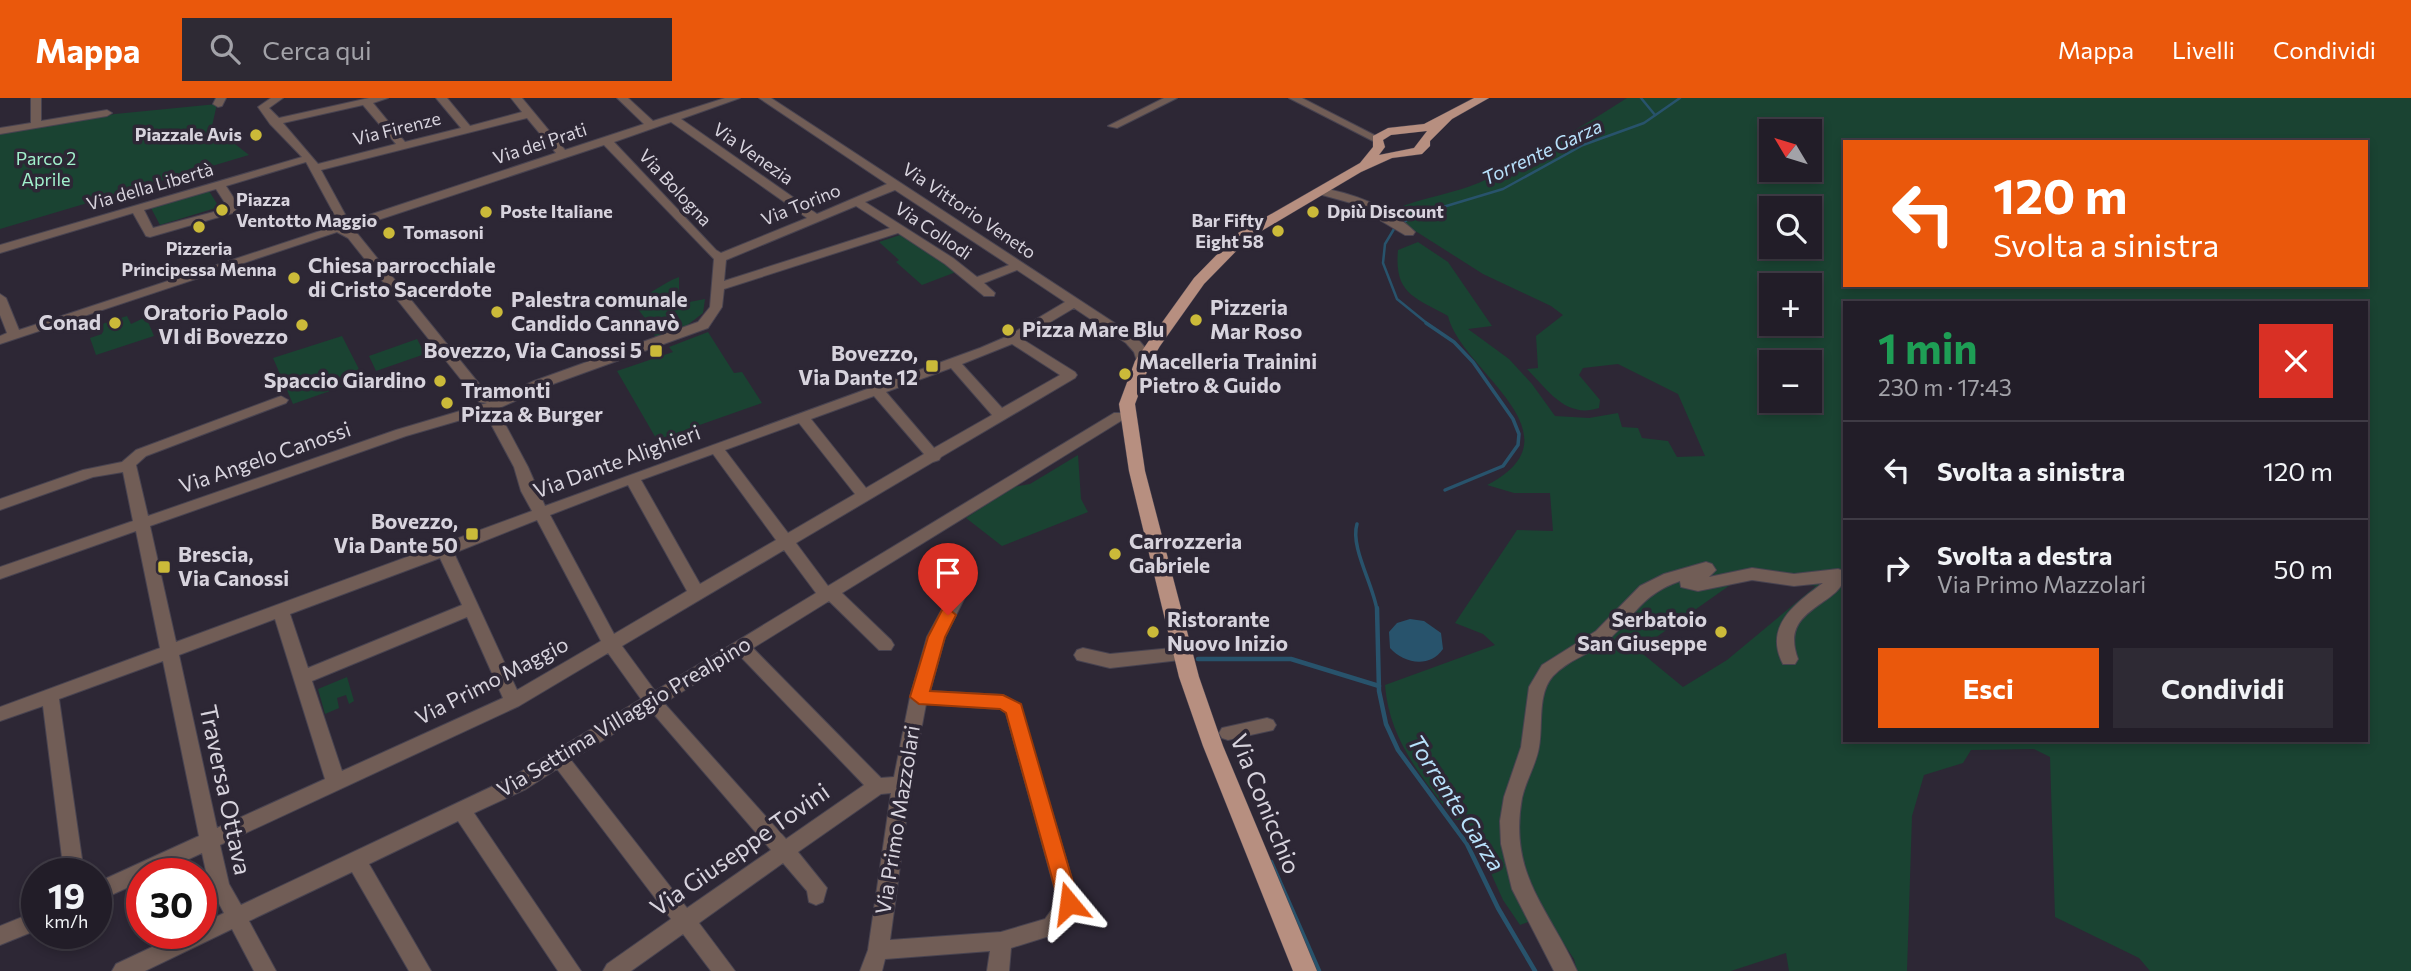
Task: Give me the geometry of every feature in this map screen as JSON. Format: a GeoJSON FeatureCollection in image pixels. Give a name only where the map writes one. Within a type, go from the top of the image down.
{"type":"FeatureCollection","features":[{"type":"Feature","properties":{"kind":"main road"},"geometry":{"type":"LineString","coordinates":[[1357,169],[1388,132],[1404,131],[1446,119],[1483,98]]}},
{"type":"Feature","properties":{"kind":"main road"},"geometry":{"type":"LineString","coordinates":[[1357,169],[1400,154],[1418,151],[1424,146],[1424,140],[1446,119]]}},
{"type":"Feature","properties":{"kind":"main road"},"geometry":{"type":"LineString","coordinates":[[1404,131],[1424,140]]}},
{"type":"Feature","properties":{"kind":"main road"},"geometry":{"type":"LineString","coordinates":[[1378,143],[1400,154]]}},
{"type":"Feature","properties":{"kind":"main road","name":"Via Conicchio"},"geometry":{"type":"LineString","coordinates":[[1305,971],[1221,732],[1183,654],[1123,416],[1143,361],[1199,281],[1236,243],[1357,169]]}},
{"type":"Feature","properties":{"kind":"street"},"geometry":{"type":"LineString","coordinates":[[36,98],[36,123]]}},
{"type":"Feature","properties":{"kind":"street"},"geometry":{"type":"LineString","coordinates":[[278,98],[263,107],[312,163],[347,227],[486,403],[611,644],[653,702],[817,888],[816,896]]}},
{"type":"Feature","properties":{"kind":"street"},"geometry":{"type":"LineString","coordinates":[[274,122],[383,98]]}},
{"type":"Feature","properties":{"kind":"street"},"geometry":{"type":"LineString","coordinates":[[441,98],[468,130]]}},
{"type":"Feature","properties":{"kind":"street"},"geometry":{"type":"LineString","coordinates":[[516,98],[562,154]]}},
{"type":"Feature","properties":{"kind":"street"},"geometry":{"type":"LineString","coordinates":[[622,98],[651,125]]}},
{"type":"Feature","properties":{"kind":"street","name":"Via Vittorio Veneto"},"geometry":{"type":"LineString","coordinates":[[764,98],[1131,340],[1141,351],[1143,361]]}},
{"type":"Feature","properties":{"kind":"street","name":"Via Vittorio Veneto"},"geometry":{"type":"LineString","coordinates":[[776,98],[775,103],[786,114]]}},
{"type":"Feature","properties":{"kind":"street"},"geometry":{"type":"LineString","coordinates":[[1113,126],[1172,98]]}},
{"type":"Feature","properties":{"kind":"street"},"geometry":{"type":"LineString","coordinates":[[1294,98],[1355,126],[1378,143]]}},
{"type":"Feature","properties":{"kind":"street","name":"Via dei Prati"},"geometry":{"type":"LineString","coordinates":[[0,340],[730,99]]}},
{"type":"Feature","properties":{"kind":"street"},"geometry":{"type":"LineString","coordinates":[[366,102],[403,146]]}},
{"type":"Feature","properties":{"kind":"street"},"geometry":{"type":"LineString","coordinates":[[0,131],[107,113]]}},
{"type":"Feature","properties":{"kind":"street","name":"Via Firenze"},"geometry":{"type":"LineString","coordinates":[[312,163],[403,146],[529,114]]}},
{"type":"Feature","properties":{"kind":"street","name":"Via Venezia"},"geometry":{"type":"LineString","coordinates":[[672,118],[815,218]]}},
{"type":"Feature","properties":{"kind":"street"},"geometry":{"type":"LineString","coordinates":[[1355,126],[1388,132]]}},
{"type":"Feature","properties":{"kind":"street","name":"Via Bologna"},"geometry":{"type":"LineString","coordinates":[[606,140],[712,253],[720,258]]}},
{"type":"Feature","properties":{"kind":"street","name":"Via della Libertà"},"geometry":{"type":"LineString","coordinates":[[0,249],[219,185],[312,163]]}},
{"type":"Feature","properties":{"kind":"street"},"geometry":{"type":"LineString","coordinates":[[137,209],[150,233],[163,231],[229,211],[233,206],[219,185]]}},
{"type":"Feature","properties":{"kind":"street","name":"Via Torino"},"geometry":{"type":"LineString","coordinates":[[720,258],[896,185]]}},
{"type":"Feature","properties":{"kind":"street"},"geometry":{"type":"LineString","coordinates":[[1328,189],[1379,212],[1409,232]]}},
{"type":"Feature","properties":{"kind":"street","name":"Via Collodi"},"geometry":{"type":"LineString","coordinates":[[856,201],[989,293]]}},
{"type":"Feature","properties":{"kind":"street"},"geometry":{"type":"LineString","coordinates":[[718,287],[900,229]]}},
{"type":"Feature","properties":{"kind":"street","name":"Via Angelo Canossi"},"geometry":{"type":"LineString","coordinates":[[0,573],[703,325],[716,307],[720,258]]}},
{"type":"Feature","properties":{"kind":"street"},"geometry":{"type":"LineString","coordinates":[[975,282],[1017,267]]}},
{"type":"Feature","properties":{"kind":"street"},"geometry":{"type":"LineString","coordinates":[[0,298],[14,335]]}},
{"type":"Feature","properties":{"kind":"street","name":"Via Dante Alighieri"},"geometry":{"type":"LineString","coordinates":[[0,714],[632,478],[953,362],[1013,338],[1073,303]]}},
{"type":"Feature","properties":{"kind":"street","name":"Via Primo Maggio"},"geometry":{"type":"LineString","coordinates":[[112,886],[513,701],[1070,376],[1013,338]]}},
{"type":"Feature","properties":{"kind":"street","name":"Via Vittorio Veneto"},"geometry":{"type":"LineString","coordinates":[[1131,340],[1153,345]]}},
{"type":"Feature","properties":{"kind":"street"},"geometry":{"type":"LineString","coordinates":[[953,362],[1002,417]]}},
{"type":"Feature","properties":{"kind":"street"},"geometry":{"type":"LineString","coordinates":[[877,390],[934,457]]}},
{"type":"Feature","properties":{"kind":"street"},"geometry":{"type":"LineString","coordinates":[[0,505],[97,471],[129,466],[141,453],[281,400]]}},
{"type":"Feature","properties":{"kind":"street"},"geometry":{"type":"LineString","coordinates":[[995,490],[1123,416]]}},
{"type":"Feature","properties":{"kind":"street"},"geometry":{"type":"LineString","coordinates":[[802,417],[864,496]]}},
{"type":"Feature","properties":{"kind":"street"},"geometry":{"type":"LineString","coordinates":[[716,448],[823,591],[831,593],[885,645]]}},
{"type":"Feature","properties":{"kind":"street"},"geometry":{"type":"LineString","coordinates":[[129,466],[171,651]]}},
{"type":"Feature","properties":{"kind":"street"},"geometry":{"type":"LineString","coordinates":[[632,478],[697,594]]}},
{"type":"Feature","properties":{"kind":"street","name":"Via Settima Villaggio Prealpino"},"geometry":{"type":"LineString","coordinates":[[123,971],[560,760],[995,490]]}},
{"type":"Feature","properties":{"kind":"street"},"geometry":{"type":"LineString","coordinates":[[445,550],[513,701]]}},
{"type":"Feature","properties":{"kind":"street"},"geometry":{"type":"LineString","coordinates":[[1566,971],[1521,887],[1513,861],[1510,828],[1513,798],[1530,749],[1536,688],[1548,670],[1582,651],[1604,633],[1637,596],[1661,581],[1706,568],[1708,570],[1687,583],[1698,584],[1752,574],[1794,580],[1838,575],[1835,582],[1794,613],[1785,633],[1783,648],[1790,659]]}},
{"type":"Feature","properties":{"kind":"street","name":"Via Primo Mazzolari"},"geometry":{"type":"LineString","coordinates":[[871,971],[878,950],[902,784],[919,697],[936,637],[959,593]]}},
{"type":"Feature","properties":{"kind":"street"},"geometry":{"type":"LineString","coordinates":[[302,678],[471,608]]}},
{"type":"Feature","properties":{"kind":"street"},"geometry":{"type":"LineString","coordinates":[[281,611],[336,783]]}},
{"type":"Feature","properties":{"kind":"street"},"geometry":{"type":"LineString","coordinates":[[742,648],[877,786],[902,784]]}},
{"type":"Feature","properties":{"kind":"street","name":"Traversa Ottava"},"geometry":{"type":"LineString","coordinates":[[171,651],[219,885],[265,971]]}},
{"type":"Feature","properties":{"kind":"street"},"geometry":{"type":"LineString","coordinates":[[1083,655],[1110,661],[1183,654]]}},
{"type":"Feature","properties":{"kind":"street"},"geometry":{"type":"LineString","coordinates":[[50,695],[72,858]]}},
{"type":"Feature","properties":{"kind":"street"},"geometry":{"type":"LineString","coordinates":[[878,950],[1001,941],[1052,926],[1069,903],[1014,709],[1003,702],[919,697]]}},
{"type":"Feature","properties":{"kind":"street"},"geometry":{"type":"LineString","coordinates":[[1221,732],[1267,725]]}},
{"type":"Feature","properties":{"kind":"street"},"geometry":{"type":"LineString","coordinates":[[560,760],[724,971]]}},
{"type":"Feature","properties":{"kind":"street","name":"Via Giuseppe Tovini"},"geometry":{"type":"LineString","coordinates":[[614,971],[877,786]]}},
{"type":"Feature","properties":{"kind":"street"},"geometry":{"type":"LineString","coordinates":[[461,810],[570,971]]}},
{"type":"Feature","properties":{"kind":"street"},"geometry":{"type":"LineString","coordinates":[[356,860],[420,971]]}},
{"type":"Feature","properties":{"kind":"street"},"geometry":{"type":"LineString","coordinates":[[0,936],[21,927]]}},
{"type":"Feature","properties":{"kind":"street"},"geometry":{"type":"LineString","coordinates":[[998,971],[1001,941]]}},
{"type":"Feature","properties":{"kind":"green space"},"geometry":{"type":"Polygon","coordinates":[[[1627,98],[2411,98],[2411,971],[2150,971],[2139,958],[2055,917],[2050,757],[2034,749],[1971,750],[1963,763],[1924,775],[1912,816],[1907,971],[1789,971],[1786,953],[1731,971],[1577,971],[1574,959],[1545,916],[1520,925],[1503,900],[1467,820],[1455,820],[1400,741],[1393,724],[1385,685],[1495,645],[1483,634],[1455,623],[1517,530],[1553,531],[1550,493],[1514,493],[1487,485],[1514,465],[1524,445],[1521,424],[1509,402],[1457,337],[1448,316],[1416,298],[1403,285],[1399,276],[1398,250],[1418,242],[1448,262],[1492,326],[1468,329],[1509,359],[1532,384],[1555,416],[1589,418],[1618,413],[1622,427],[1638,428],[1642,438],[1668,441],[1677,457],[1705,456],[1678,394],[1618,364],[1583,368],[1579,375],[1600,400],[1599,408],[1577,410],[1558,400],[1527,369],[1538,368],[1536,336],[1563,315],[1551,306],[1483,274],[1387,213],[1485,180],[1627,98]],[[1758,578],[1733,583],[1638,650],[1683,687],[1727,660],[1816,586],[1758,578]]]}},
{"type":"Feature","properties":{"kind":"green space","name":"Parco 2 Aprile"},"geometry":{"type":"Polygon","coordinates":[[[217,104],[212,126],[249,155],[0,229],[0,134],[115,114],[217,104]]]}},
{"type":"Feature","properties":{"kind":"green space"},"geometry":{"type":"Polygon","coordinates":[[[209,191],[219,207],[160,225],[151,208],[209,191]]]}},
{"type":"Feature","properties":{"kind":"green space"},"geometry":{"type":"Polygon","coordinates":[[[903,234],[956,272],[922,285],[896,262],[899,260],[879,242],[903,234]]]}},
{"type":"Feature","properties":{"kind":"green space"},"geometry":{"type":"Polygon","coordinates":[[[679,277],[679,304],[705,299],[703,313],[685,327],[656,337],[632,301],[679,277]]]}},
{"type":"Feature","properties":{"kind":"green space"},"geometry":{"type":"Polygon","coordinates":[[[127,316],[131,324],[146,317],[154,336],[96,355],[90,338],[102,334],[99,325],[127,316]]]}},
{"type":"Feature","properties":{"kind":"green space"},"geometry":{"type":"Polygon","coordinates":[[[708,332],[734,373],[742,372],[762,403],[657,440],[617,371],[673,352],[669,347],[708,332]]]}},
{"type":"Feature","properties":{"kind":"green space"},"geometry":{"type":"Polygon","coordinates":[[[342,336],[364,379],[293,404],[273,358],[342,336]]]}},
{"type":"Feature","properties":{"kind":"green space"},"geometry":{"type":"Polygon","coordinates":[[[417,339],[425,354],[376,371],[369,356],[417,339]]]}},
{"type":"Feature","properties":{"kind":"green space"},"geometry":{"type":"Polygon","coordinates":[[[1078,455],[1081,499],[1088,512],[1002,546],[966,518],[1013,487],[1030,484],[1078,455]]]}},
{"type":"Feature","properties":{"kind":"green space"},"geometry":{"type":"Polygon","coordinates":[[[347,677],[354,701],[349,704],[346,695],[337,698],[339,708],[325,714],[318,689],[347,677]]]}},
{"type":"Feature","properties":{"kind":"water"},"geometry":{"type":"Polygon","coordinates":[[[1410,619],[1424,621],[1441,633],[1443,649],[1438,655],[1417,662],[1402,658],[1390,648],[1389,632],[1397,623],[1410,619]]]}},
{"type":"Feature","properties":{"kind":"waterway"},"geometry":{"type":"LineString","coordinates":[[1641,98],[1655,115]]}},
{"type":"Feature","properties":{"kind":"waterway","name":"Torrente Garza"},"geometry":{"type":"LineString","coordinates":[[1429,325],[1397,299],[1383,263],[1385,244],[1394,229],[1413,216],[1503,189],[1583,145],[1644,123],[1680,98]]}},
{"type":"Feature","properties":{"kind":"waterway","name":"Torrente Garza"},"geometry":{"type":"LineString","coordinates":[[1426,323],[1454,342],[1473,362],[1513,419],[1519,434],[1518,445],[1503,466],[1445,490]]}},
{"type":"Feature","properties":{"kind":"waterway","name":"Torrente Garza"},"geometry":{"type":"LineString","coordinates":[[1357,524],[1359,554],[1377,610]]}},
{"type":"Feature","properties":{"kind":"waterway","name":"Torrente Garza"},"geometry":{"type":"LineString","coordinates":[[1377,608],[1379,686]]}},
{"type":"Feature","properties":{"kind":"waterway"},"geometry":{"type":"LineString","coordinates":[[1198,659],[1291,659],[1379,686]]}},
{"type":"Feature","properties":{"kind":"waterway","name":"Torrente Garza"},"geometry":{"type":"LineString","coordinates":[[1379,686],[1386,724],[1398,750],[1467,844],[1498,908],[1535,971]]}},
{"type":"Feature","properties":{"kind":"waterway"},"geometry":{"type":"LineString","coordinates":[[1271,862],[1319,971]]}},
{"type":"Feature","properties":{"kind":"place","name":"Piazzale Avis"},"geometry":{"type":"Point","coordinates":[256,135]}},
{"type":"Feature","properties":{"kind":"place","name":"Piazza Ventotto Maggio"},"geometry":{"type":"Point","coordinates":[222,210]}},
{"type":"Feature","properties":{"kind":"place","name":"Poste Italiane"},"geometry":{"type":"Point","coordinates":[486,212]}},
{"type":"Feature","properties":{"kind":"place","name":"Dpiù Discount"},"geometry":{"type":"Point","coordinates":[1313,212]}},
{"type":"Feature","properties":{"kind":"place","name":"Pizzeria Principessa Menna"},"geometry":{"type":"Point","coordinates":[199,227]}},
{"type":"Feature","properties":{"kind":"place","name":"Bar Fifty Eight 58"},"geometry":{"type":"Point","coordinates":[1278,231]}},
{"type":"Feature","properties":{"kind":"place","name":"Tomasoni"},"geometry":{"type":"Point","coordinates":[389,233]}},
{"type":"Feature","properties":{"kind":"place","name":"Chiesa parrocchiale di Cristo Sacerdote"},"geometry":{"type":"Point","coordinates":[294,278]}},
{"type":"Feature","properties":{"kind":"place","name":"Palestra comunale Candido Cannavò"},"geometry":{"type":"Point","coordinates":[497,312]}},
{"type":"Feature","properties":{"kind":"place","name":"Pizzeria Mar Roso"},"geometry":{"type":"Point","coordinates":[1196,320]}},
{"type":"Feature","properties":{"kind":"place","name":"Conad"},"geometry":{"type":"Point","coordinates":[115,323]}},
{"type":"Feature","properties":{"kind":"place","name":"Oratorio Paolo VI di Bovezzo"},"geometry":{"type":"Point","coordinates":[302,325]}},
{"type":"Feature","properties":{"kind":"place","name":"Pizza Mare Blu"},"geometry":{"type":"Point","coordinates":[1008,330]}},
{"type":"Feature","properties":{"kind":"place","name":"Bovezzo, Via Canossi 5"},"geometry":{"type":"Point","coordinates":[656,351]}},
{"type":"Feature","properties":{"kind":"place","name":"Bovezzo, Via Dante 12"},"geometry":{"type":"Point","coordinates":[932,366]}},
{"type":"Feature","properties":{"kind":"place","name":"Macelleria Trainini Pietro & Guido"},"geometry":{"type":"Point","coordinates":[1125,374]}},
{"type":"Feature","properties":{"kind":"place","name":"Spaccio Giardino"},"geometry":{"type":"Point","coordinates":[440,381]}},
{"type":"Feature","properties":{"kind":"place","name":"Tramonti Pizza & Burger"},"geometry":{"type":"Point","coordinates":[447,403]}},
{"type":"Feature","properties":{"kind":"place","name":"Bovezzo, Via Dante 50"},"geometry":{"type":"Point","coordinates":[472,534]}},
{"type":"Feature","properties":{"kind":"place","name":"Carrozzeria Gabriele"},"geometry":{"type":"Point","coordinates":[1115,554]}},
{"type":"Feature","properties":{"kind":"place","name":"Brescia, Via Canossi"},"geometry":{"type":"Point","coordinates":[164,567]}},
{"type":"Feature","properties":{"kind":"place","name":"Ristorante Nuovo Inizio"},"geometry":{"type":"Point","coordinates":[1153,632]}},
{"type":"Feature","properties":{"kind":"place","name":"Serbatoio San Giuseppe"},"geometry":{"type":"Point","coordinates":[1721,632]}},
{"type":"Feature","properties":{"kind":"route"},"geometry":{"type":"LineString","coordinates":[[948,615],[936,637],[919,697],[1003,702],[1014,709],[1069,903]]}}]}
